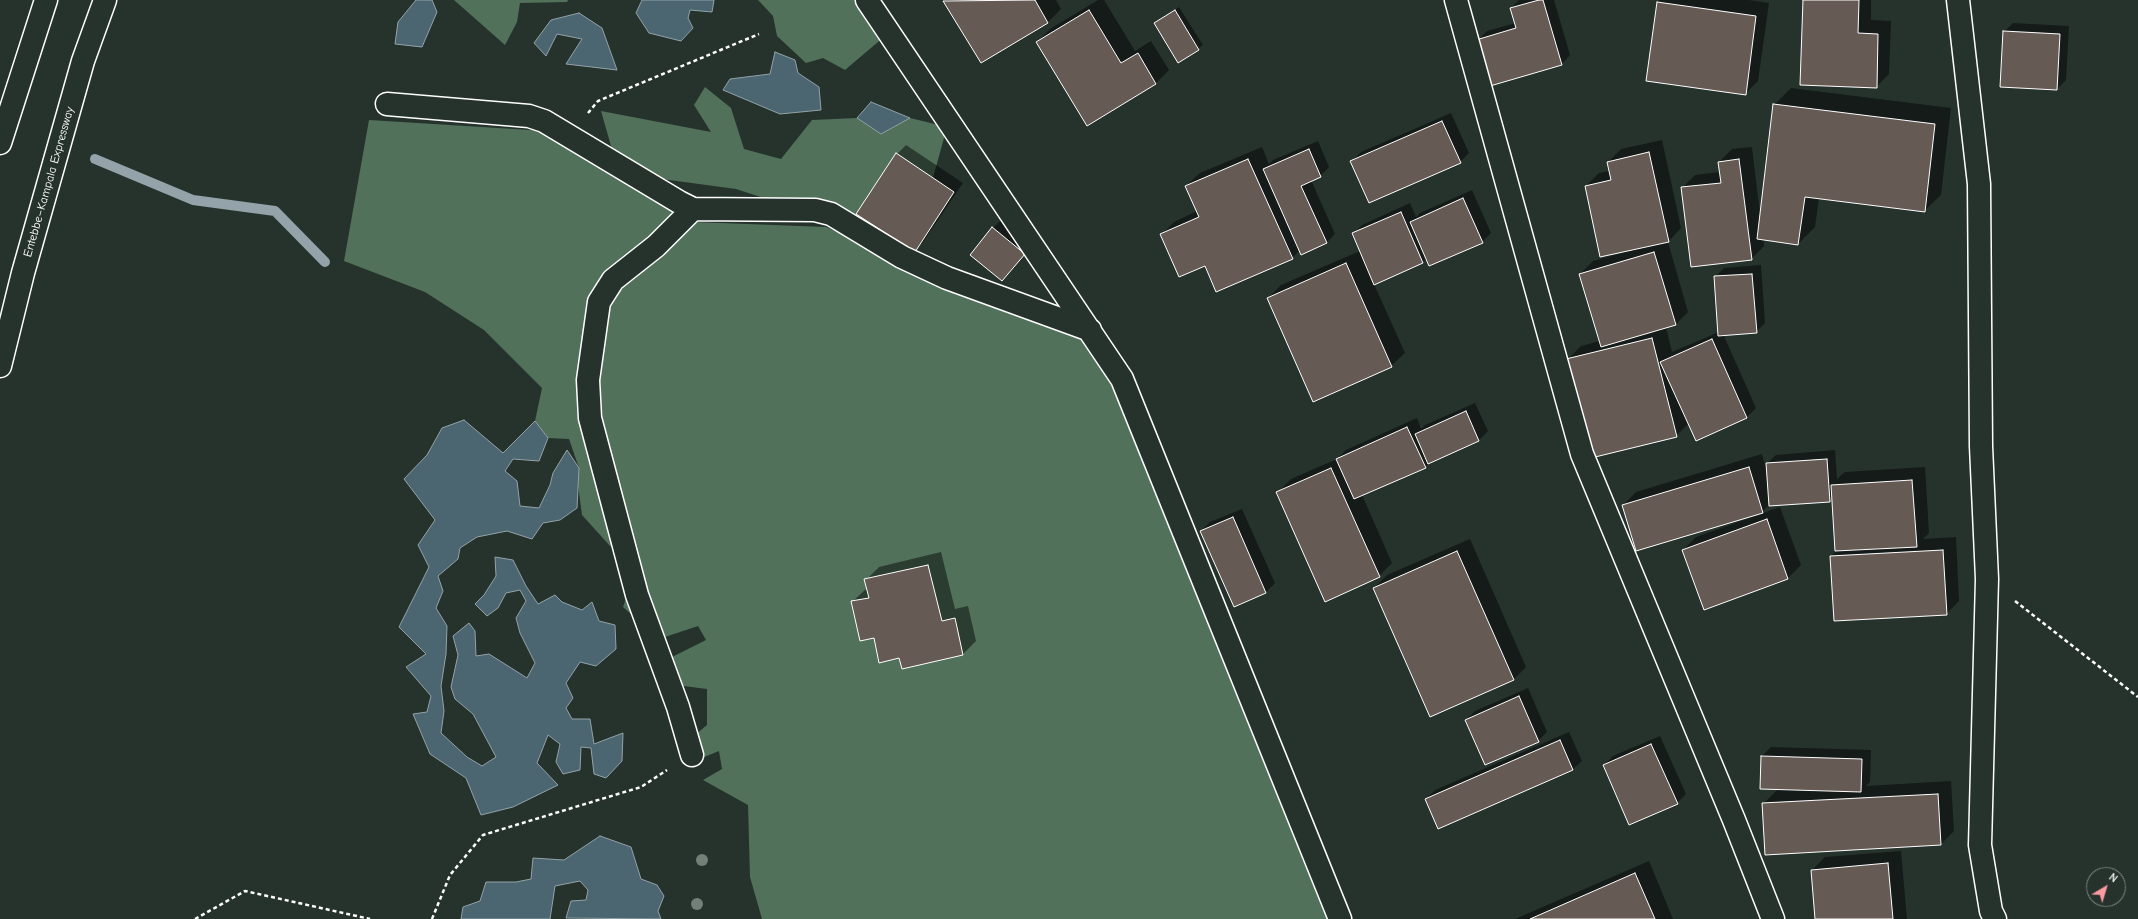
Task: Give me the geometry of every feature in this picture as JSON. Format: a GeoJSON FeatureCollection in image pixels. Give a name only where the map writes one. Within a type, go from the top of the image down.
{"type":"FeatureCollection","features":[{"type":"Feature","properties":{"kind":"main road"},"geometry":{"type":"LineString","coordinates":[[0,143],[46,0]]}},
{"type":"Feature","properties":{"kind":"main road","name":"Entebbe–Kampala Expressway"},"geometry":{"type":"LineString","coordinates":[[0,366],[23,273],[83,61],[105,0]]}},
{"type":"Feature","properties":{"kind":"main road"},"geometry":{"type":"LineString","coordinates":[[1456,0],[1582,454],[1734,820],[1773,919]]}},
{"type":"Feature","properties":{"kind":"main road"},"geometry":{"type":"LineString","coordinates":[[1958,0],[1979,184],[1982,446],[1987,579],[1980,845],[1991,911],[1995,919]]}},
{"type":"Feature","properties":{"kind":"main road"},"geometry":{"type":"LineString","coordinates":[[870,1],[1122,379],[1340,919]]}},
{"type":"Feature","properties":{"kind":"main road"},"geometry":{"type":"LineString","coordinates":[[387,104],[529,116],[544,121],[679,202],[694,208],[815,210],[831,214],[902,257],[946,278],[1090,330]]}},
{"type":"Feature","properties":{"kind":"main road"},"geometry":{"type":"LineString","coordinates":[[692,755],[678,707],[637,595],[590,418],[588,380],[599,302],[613,280],[656,246],[694,208]]}},
{"type":"Feature","properties":{"kind":"path"},"geometry":{"type":"LineString","coordinates":[[568,136],[598,101],[759,34]]}},
{"type":"Feature","properties":{"kind":"path"},"geometry":{"type":"LineString","coordinates":[[1987,579],[2138,697]]}},
{"type":"Feature","properties":{"kind":"path"},"geometry":{"type":"LineString","coordinates":[[432,919],[450,876],[483,835],[641,787],[692,755]]}},
{"type":"Feature","properties":{"kind":"path"},"geometry":{"type":"LineString","coordinates":[[195,919],[245,891],[370,919]]}},
{"type":"Feature","properties":{"kind":"green space"},"geometry":{"type":"Polygon","coordinates":[[[454,0],[568,0],[567,2],[520,3],[517,22],[505,45],[454,0]]]}},
{"type":"Feature","properties":{"kind":"green space"},"geometry":{"type":"Polygon","coordinates":[[[758,0],[861,0],[885,36],[845,70],[823,58],[806,63],[777,36],[773,16],[758,0]]]}},
{"type":"Feature","properties":{"kind":"green space"},"geometry":{"type":"Polygon","coordinates":[[[705,87],[731,108],[744,149],[781,159],[812,120],[857,118],[881,134],[910,118],[947,127],[931,185],[890,198],[862,230],[736,189],[662,179],[613,153],[601,111],[711,132],[694,105],[705,87]]]}},
{"type":"Feature","properties":{"kind":"green space"},"geometry":{"type":"Polygon","coordinates":[[[369,120],[546,131],[694,222],[826,227],[1087,341],[1109,379],[1330,919],[762,919],[750,877],[748,805],[703,780],[722,769],[719,751],[692,762],[695,735],[707,725],[707,689],[668,684],[672,657],[706,640],[698,626],[659,639],[623,607],[636,569],[629,548],[610,546],[582,515],[578,485],[579,468],[569,439],[548,438],[535,421],[542,388],[484,330],[425,292],[344,261],[369,120]]]}},
{"type":"Feature","properties":{"kind":"water"},"geometry":{"type":"Polygon","coordinates":[[[416,0],[432,0],[437,12],[422,47],[395,44],[398,22],[416,0]]]}},
{"type":"Feature","properties":{"kind":"water"},"geometry":{"type":"Polygon","coordinates":[[[642,0],[714,0],[712,12],[690,10],[688,18],[693,28],[681,41],[649,33],[636,13],[642,0]]]}},
{"type":"Feature","properties":{"kind":"water"},"geometry":{"type":"Polygon","coordinates":[[[579,13],[602,28],[617,70],[566,64],[582,39],[557,34],[546,56],[534,43],[551,20],[579,13]]]}},
{"type":"Feature","properties":{"kind":"water"},"geometry":{"type":"Polygon","coordinates":[[[775,52],[795,60],[798,73],[819,87],[821,110],[780,114],[723,90],[730,79],[770,74],[775,52]]]}},
{"type":"Feature","properties":{"kind":"water"},"geometry":{"type":"Polygon","coordinates":[[[871,102],[910,118],[881,134],[857,118],[871,102]]]}},
{"type":"Feature","properties":{"kind":"water"},"geometry":{"type":"Polygon","coordinates":[[[464,420],[503,453],[535,421],[548,438],[539,461],[513,459],[505,471],[517,481],[520,506],[539,508],[550,485],[553,473],[567,450],[579,468],[577,508],[560,520],[543,523],[532,539],[507,531],[477,537],[460,548],[458,559],[438,576],[443,591],[436,608],[447,626],[446,654],[441,686],[444,711],[441,733],[467,757],[482,766],[496,757],[473,714],[455,699],[451,687],[458,655],[453,636],[469,623],[475,631],[476,656],[489,654],[527,678],[535,663],[520,633],[516,618],[526,601],[520,590],[506,593],[498,608],[487,616],[475,604],[484,595],[496,576],[495,557],[513,560],[526,586],[538,604],[555,595],[562,602],[582,610],[592,602],[599,621],[615,625],[616,649],[596,666],[580,662],[566,683],[573,698],[566,708],[572,719],[590,719],[594,744],[623,733],[622,761],[606,778],[594,774],[591,748],[581,747],[580,770],[563,774],[556,762],[560,744],[548,735],[537,763],[558,785],[513,807],[481,815],[466,778],[430,754],[413,714],[427,712],[431,696],[406,667],[426,654],[399,627],[429,567],[418,545],[435,520],[404,479],[427,455],[442,428],[464,420]]]}},
{"type":"Feature","properties":{"kind":"water"},"geometry":{"type":"Polygon","coordinates":[[[600,836],[631,847],[641,879],[657,885],[664,896],[658,911],[661,919],[566,918],[571,901],[586,900],[588,890],[580,881],[555,886],[550,919],[461,919],[463,907],[480,901],[486,882],[516,882],[531,879],[533,858],[564,860],[600,836]]]}},
{"type":"Feature","properties":{"kind":"building"},"geometry":{"type":"Polygon","coordinates":[[[1035,0],[1048,23],[981,63],[943,1],[1035,0]]]}},
{"type":"Feature","properties":{"kind":"building"},"geometry":{"type":"Polygon","coordinates":[[[1543,0],[1562,65],[1490,86],[1476,40],[1516,28],[1510,8],[1543,0]]]}},
{"type":"Feature","properties":{"kind":"building"},"geometry":{"type":"Polygon","coordinates":[[[1803,0],[1859,0],[1858,33],[1878,34],[1877,88],[1800,85],[1803,0]]]}},
{"type":"Feature","properties":{"kind":"building"},"geometry":{"type":"Polygon","coordinates":[[[1657,2],[1756,16],[1746,95],[1646,81],[1657,2]]]}},
{"type":"Feature","properties":{"kind":"building"},"geometry":{"type":"Polygon","coordinates":[[[1089,10],[1121,63],[1138,53],[1156,84],[1087,126],[1036,42],[1089,10]]]}},
{"type":"Feature","properties":{"kind":"building"},"geometry":{"type":"Polygon","coordinates":[[[1175,10],[1199,50],[1178,63],[1154,23],[1175,10]]]}},
{"type":"Feature","properties":{"kind":"building"},"geometry":{"type":"Polygon","coordinates":[[[2003,31],[2060,34],[2057,90],[2000,87],[2003,31]]]}},
{"type":"Feature","properties":{"kind":"building"},"geometry":{"type":"Polygon","coordinates":[[[1773,104],[1935,124],[1925,212],[1805,197],[1798,245],[1757,239],[1773,104]]]}},
{"type":"Feature","properties":{"kind":"building"},"geometry":{"type":"Polygon","coordinates":[[[1442,121],[1461,163],[1369,203],[1350,161],[1442,121]]]}},
{"type":"Feature","properties":{"kind":"building"},"geometry":{"type":"Polygon","coordinates":[[[1309,149],[1321,177],[1301,186],[1327,243],[1301,255],[1263,169],[1309,149]]]}},
{"type":"Feature","properties":{"kind":"building"},"geometry":{"type":"Polygon","coordinates":[[[1649,152],[1669,242],[1600,257],[1585,186],[1611,180],[1607,162],[1649,152]]]}},
{"type":"Feature","properties":{"kind":"building"},"geometry":{"type":"Polygon","coordinates":[[[896,153],[954,192],[915,252],[856,214],[896,153]]]}},
{"type":"Feature","properties":{"kind":"building"},"geometry":{"type":"Polygon","coordinates":[[[1248,159],[1293,259],[1216,292],[1205,266],[1179,277],[1160,234],[1199,217],[1185,186],[1248,159]]]}},
{"type":"Feature","properties":{"kind":"building"},"geometry":{"type":"Polygon","coordinates":[[[1739,159],[1752,260],[1691,267],[1681,187],[1721,183],[1718,162],[1739,159]]]}},
{"type":"Feature","properties":{"kind":"building"},"geometry":{"type":"Polygon","coordinates":[[[1463,198],[1483,243],[1429,266],[1410,222],[1463,198]]]}},
{"type":"Feature","properties":{"kind":"building"},"geometry":{"type":"Polygon","coordinates":[[[1401,212],[1423,263],[1374,285],[1352,233],[1401,212]]]}},
{"type":"Feature","properties":{"kind":"building"},"geometry":{"type":"Polygon","coordinates":[[[992,227],[1025,254],[1002,281],[970,255],[992,227]]]}},
{"type":"Feature","properties":{"kind":"building"},"geometry":{"type":"Polygon","coordinates":[[[1654,252],[1676,325],[1601,347],[1579,274],[1654,252]]]}},
{"type":"Feature","properties":{"kind":"building"},"geometry":{"type":"Polygon","coordinates":[[[1346,263],[1392,367],[1313,402],[1267,298],[1346,263]]]}},
{"type":"Feature","properties":{"kind":"building"},"geometry":{"type":"Polygon","coordinates":[[[1752,274],[1757,333],[1718,336],[1714,276],[1752,274]]]}},
{"type":"Feature","properties":{"kind":"building"},"geometry":{"type":"Polygon","coordinates":[[[1652,338],[1677,437],[1591,458],[1566,359],[1652,338]]]}},
{"type":"Feature","properties":{"kind":"building"},"geometry":{"type":"Polygon","coordinates":[[[1712,339],[1747,418],[1696,441],[1660,362],[1712,339]]]}},
{"type":"Feature","properties":{"kind":"building"},"geometry":{"type":"Polygon","coordinates":[[[1466,411],[1479,441],[1428,464],[1415,434],[1466,411]]]}},
{"type":"Feature","properties":{"kind":"building"},"geometry":{"type":"Polygon","coordinates":[[[1407,427],[1426,468],[1354,499],[1336,459],[1407,427]]]}},
{"type":"Feature","properties":{"kind":"building"},"geometry":{"type":"Polygon","coordinates":[[[1827,459],[1830,502],[1769,506],[1766,463],[1827,459]]]}},
{"type":"Feature","properties":{"kind":"building"},"geometry":{"type":"Polygon","coordinates":[[[1749,467],[1763,513],[1636,551],[1622,505],[1749,467]]]}},
{"type":"Feature","properties":{"kind":"building"},"geometry":{"type":"Polygon","coordinates":[[[1331,468],[1380,577],[1325,602],[1276,492],[1331,468]]]}},
{"type":"Feature","properties":{"kind":"building"},"geometry":{"type":"Polygon","coordinates":[[[1912,480],[1917,547],[1835,551],[1831,485],[1912,480]]]}},
{"type":"Feature","properties":{"kind":"building"},"geometry":{"type":"Polygon","coordinates":[[[1233,517],[1266,593],[1234,607],[1200,531],[1233,517]]]}},
{"type":"Feature","properties":{"kind":"building"},"geometry":{"type":"Polygon","coordinates":[[[1767,519],[1788,579],[1704,610],[1682,550],[1767,519]]]}},
{"type":"Feature","properties":{"kind":"building"},"geometry":{"type":"Polygon","coordinates":[[[1943,550],[1947,615],[1834,621],[1830,556],[1943,550]]]}},
{"type":"Feature","properties":{"kind":"building"},"geometry":{"type":"Polygon","coordinates":[[[1457,551],[1514,680],[1430,717],[1373,588],[1457,551]]]}},
{"type":"Feature","properties":{"kind":"building"},"geometry":{"type":"Polygon","coordinates":[[[928,565],[942,621],[955,618],[963,655],[902,669],[899,658],[879,663],[874,638],[860,641],[851,601],[869,598],[864,579],[928,565]]]}},
{"type":"Feature","properties":{"kind":"building"},"geometry":{"type":"Polygon","coordinates":[[[1519,696],[1539,742],[1485,765],[1465,720],[1519,696]]]}},
{"type":"Feature","properties":{"kind":"building"},"geometry":{"type":"Polygon","coordinates":[[[1560,740],[1573,770],[1438,829],[1425,799],[1560,740]]]}},
{"type":"Feature","properties":{"kind":"building"},"geometry":{"type":"Polygon","coordinates":[[[1651,744],[1678,804],[1629,825],[1603,765],[1651,744]]]}},
{"type":"Feature","properties":{"kind":"building"},"geometry":{"type":"Polygon","coordinates":[[[1761,756],[1862,759],[1861,792],[1760,789],[1761,756]]]}},
{"type":"Feature","properties":{"kind":"building"},"geometry":{"type":"Polygon","coordinates":[[[1938,794],[1941,845],[1765,855],[1762,803],[1938,794]]]}},
{"type":"Feature","properties":{"kind":"building"},"geometry":{"type":"Polygon","coordinates":[[[1888,863],[1893,919],[1815,919],[1811,870],[1888,863]]]}},
{"type":"Feature","properties":{"kind":"building"},"geometry":{"type":"Polygon","coordinates":[[[1635,873],[1655,919],[1530,919],[1635,873]]]}},
{"type":"Feature","properties":{"kind":"waterway"},"geometry":{"type":"LineString","coordinates":[[95,159],[193,200],[275,211],[325,262]]}}]}
